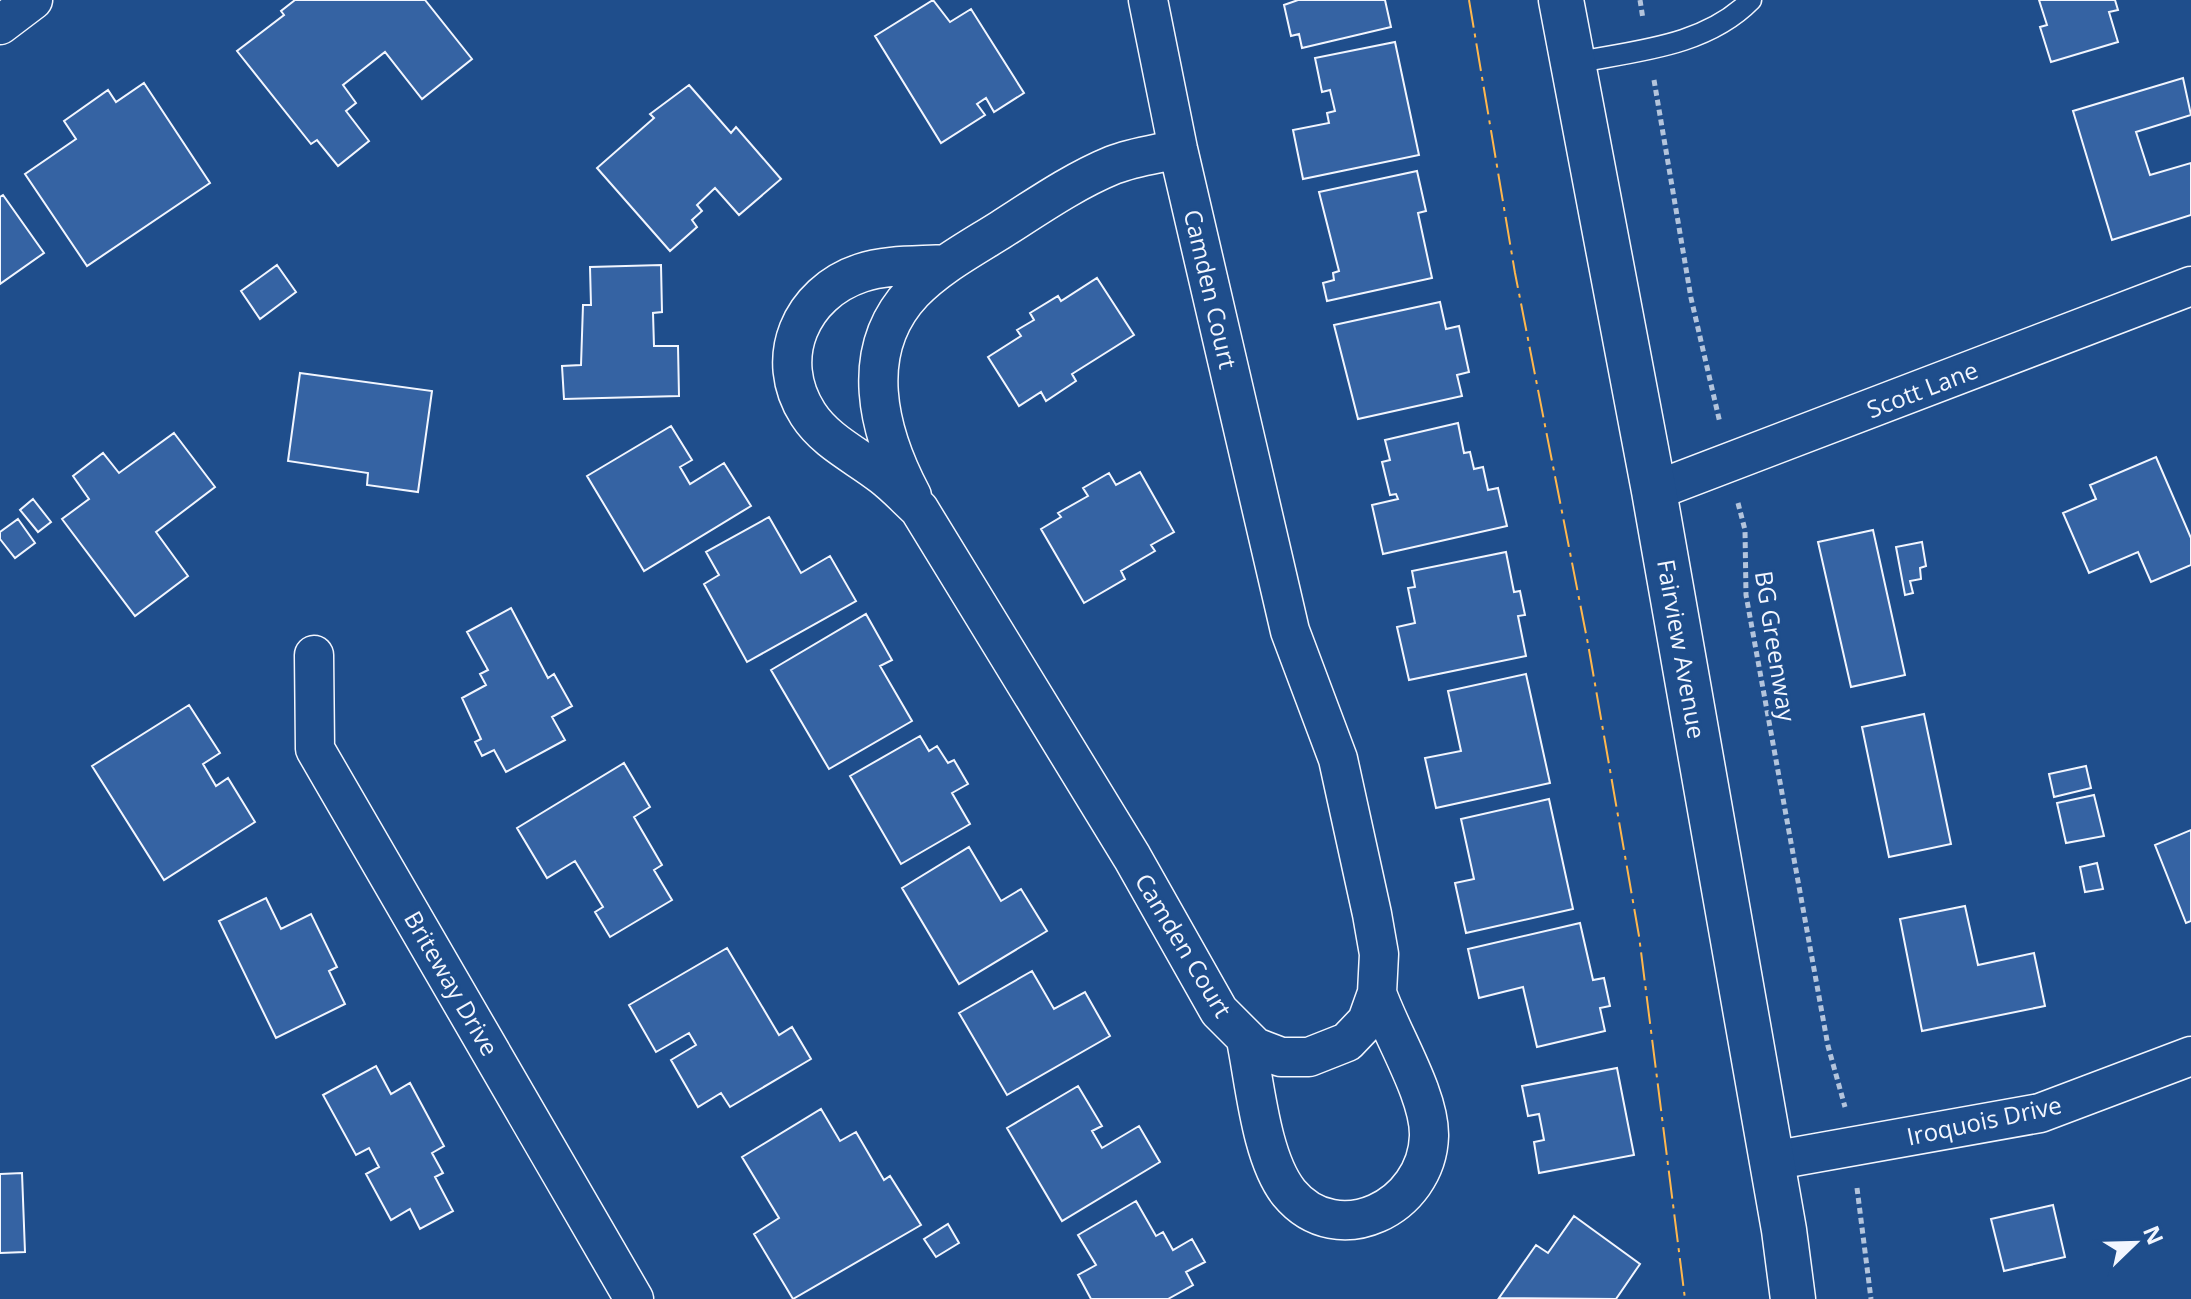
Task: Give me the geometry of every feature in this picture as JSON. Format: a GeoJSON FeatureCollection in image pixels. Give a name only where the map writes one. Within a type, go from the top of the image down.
{"type":"FeatureCollection","features":[{"type":"Feature","properties":{"kind":"main road","name":"Fairview Avenue"},"geometry":{"type":"LineString","coordinates":[[1561,0],[1654,491],[1793,1299]]}},
{"type":"Feature","properties":{"kind":"street"},"geometry":{"type":"LineString","coordinates":[[0,25],[33,0]]}},
{"type":"Feature","properties":{"kind":"street","name":"Camden Court"},"geometry":{"type":"LineString","coordinates":[[946,264],[865,272],[836,283],[813,302],[798,327],[792,356],[795,386],[818,426],[919,509],[1132,857],[1219,1011],[1246,1040],[1281,1057],[1321,1054],[1347,1042],[1367,1021],[1377,993],[1379,954],[1338,759],[1290,631],[1178,149],[1148,0]]}},
{"type":"Feature","properties":{"kind":"street"},"geometry":{"type":"LineString","coordinates":[[919,509],[883,428],[878,366],[890,327],[913,292],[946,264],[1116,164],[1178,149]]}},
{"type":"Feature","properties":{"kind":"street","name":"Scott Lane"},"geometry":{"type":"LineString","coordinates":[[1654,491],[2191,286]]}},
{"type":"Feature","properties":{"kind":"street","name":"Briteway Drive"},"geometry":{"type":"LineString","coordinates":[[314,655],[315,749],[634,1299]]}},
{"type":"Feature","properties":{"kind":"street"},"geometry":{"type":"LineString","coordinates":[[1246,1040],[1272,1158],[1279,1179],[1291,1195],[1309,1209],[1331,1218],[1355,1220],[1378,1213],[1399,1202],[1415,1183],[1426,1160],[1429,1134],[1417,1084],[1377,993]]}},
{"type":"Feature","properties":{"kind":"street","name":"Iroquois Drive"},"geometry":{"type":"LineString","coordinates":[[1771,1161],[2040,1113],[2191,1056]]}},
{"type":"Feature","properties":{"kind":"lane"},"geometry":{"type":"LineString","coordinates":[[1573,63],[1691,40],[1741,10],[1751,0]]}},
{"type":"Feature","properties":{"kind":"path","name":"BG Greenway"},"geometry":{"type":"LineString","coordinates":[[1640,0],[1691,298],[1745,530],[1746,595],[1828,1046],[1843,1090],[1871,1299]]}},
{"type":"Feature","properties":{"kind":"building"},"geometry":{"type":"Polygon","coordinates":[[[295,0],[425,0],[472,59],[422,99],[385,52],[343,85],[356,103],[346,111],[369,141],[338,166],[317,140],[311,144],[237,51],[284,15],[281,11],[295,0]]]}},
{"type":"Feature","properties":{"kind":"building"},"geometry":{"type":"Polygon","coordinates":[[[933,0],[950,22],[971,9],[1024,93],[994,112],[986,98],[977,104],[985,115],[941,143],[875,36],[933,0]]]}},
{"type":"Feature","properties":{"kind":"building"},"geometry":{"type":"Polygon","coordinates":[[[1298,0],[1385,0],[1391,27],[1302,48],[1299,34],[1291,36],[1284,5],[1298,0]]]}},
{"type":"Feature","properties":{"kind":"building"},"geometry":{"type":"Polygon","coordinates":[[[2039,0],[2115,0],[2118,10],[2109,12],[2118,42],[2051,62],[2040,27],[2047,25],[2039,0]]]}},
{"type":"Feature","properties":{"kind":"building"},"geometry":{"type":"Polygon","coordinates":[[[1395,42],[1419,155],[1303,179],[1293,130],[1329,123],[1327,113],[1335,111],[1330,90],[1322,92],[1315,58],[1395,42]]]}},
{"type":"Feature","properties":{"kind":"building"},"geometry":{"type":"Polygon","coordinates":[[[2183,78],[2191,115],[2136,132],[2150,175],[2191,163],[2191,215],[2112,240],[2073,111],[2183,78]]]}},
{"type":"Feature","properties":{"kind":"building"},"geometry":{"type":"Polygon","coordinates":[[[144,83],[210,183],[87,266],[25,174],[76,139],[64,121],[108,90],[116,102],[144,83]]]}},
{"type":"Feature","properties":{"kind":"building"},"geometry":{"type":"Polygon","coordinates":[[[689,85],[731,133],[736,127],[781,179],[739,215],[715,188],[697,205],[702,211],[692,220],[697,227],[670,251],[597,168],[654,118],[650,114],[689,85]]]}},
{"type":"Feature","properties":{"kind":"building"},"geometry":{"type":"Polygon","coordinates":[[[1417,171],[1426,211],[1418,213],[1432,278],[1327,301],[1323,283],[1334,280],[1333,273],[1339,271],[1319,192],[1417,171]]]}},
{"type":"Feature","properties":{"kind":"building"},"geometry":{"type":"Polygon","coordinates":[[[3,195],[44,253],[0,284],[0,197],[3,195]]]}},
{"type":"Feature","properties":{"kind":"building"},"geometry":{"type":"Polygon","coordinates":[[[277,265],[296,292],[260,319],[241,291],[277,265]]]}},
{"type":"Feature","properties":{"kind":"building"},"geometry":{"type":"Polygon","coordinates":[[[661,265],[662,312],[653,313],[654,346],[678,346],[679,396],[564,399],[562,366],[581,365],[583,305],[591,305],[590,267],[661,265]]]}},
{"type":"Feature","properties":{"kind":"building"},"geometry":{"type":"Polygon","coordinates":[[[1097,278],[1134,335],[1072,374],[1076,381],[1046,401],[1041,392],[1019,406],[988,357],[1021,336],[1017,330],[1034,320],[1030,313],[1058,296],[1061,301],[1097,278]]]}},
{"type":"Feature","properties":{"kind":"building"},"geometry":{"type":"Polygon","coordinates":[[[1440,302],[1446,329],[1459,326],[1469,372],[1457,375],[1462,396],[1358,419],[1334,325],[1440,302]]]}},
{"type":"Feature","properties":{"kind":"building"},"geometry":{"type":"Polygon","coordinates":[[[300,373],[432,391],[418,492],[367,485],[368,473],[288,461],[300,373]]]}},
{"type":"Feature","properties":{"kind":"building"},"geometry":{"type":"Polygon","coordinates":[[[1458,423],[1464,453],[1470,452],[1474,469],[1483,467],[1488,490],[1498,488],[1507,526],[1383,554],[1372,505],[1398,499],[1396,494],[1390,495],[1382,462],[1390,460],[1385,440],[1458,423]]]}},
{"type":"Feature","properties":{"kind":"building"},"geometry":{"type":"Polygon","coordinates":[[[671,426],[692,460],[680,467],[690,484],[724,463],[751,506],[644,571],[587,476],[671,426]]]}},
{"type":"Feature","properties":{"kind":"building"},"geometry":{"type":"Polygon","coordinates":[[[174,433],[215,487],[156,532],[188,576],[135,616],[62,519],[89,499],[73,476],[103,453],[119,473],[174,433]]]}},
{"type":"Feature","properties":{"kind":"building"},"geometry":{"type":"Polygon","coordinates":[[[2156,457],[2191,538],[2191,565],[2151,582],[2138,552],[2089,573],[2063,513],[2096,499],[2090,485],[2156,457]]]}},
{"type":"Feature","properties":{"kind":"building"},"geometry":{"type":"Polygon","coordinates":[[[1140,472],[1174,532],[1151,545],[1155,551],[1121,571],[1125,579],[1084,603],[1041,529],[1061,517],[1058,513],[1088,496],[1083,488],[1109,473],[1116,485],[1140,472]]]}},
{"type":"Feature","properties":{"kind":"building"},"geometry":{"type":"Polygon","coordinates":[[[33,499],[51,522],[38,532],[20,510],[33,499]]]}},
{"type":"Feature","properties":{"kind":"building"},"geometry":{"type":"Polygon","coordinates":[[[769,517],[801,573],[830,556],[856,601],[747,662],[704,584],[719,575],[706,552],[769,517]]]}},
{"type":"Feature","properties":{"kind":"building"},"geometry":{"type":"Polygon","coordinates":[[[18,519],[35,543],[15,558],[0,539],[0,532],[18,519]]]}},
{"type":"Feature","properties":{"kind":"building"},"geometry":{"type":"Polygon","coordinates":[[[1873,530],[1905,675],[1851,687],[1818,542],[1873,530]]]}},
{"type":"Feature","properties":{"kind":"building"},"geometry":{"type":"Polygon","coordinates":[[[1922,542],[1926,566],[1920,568],[1921,579],[1910,581],[1913,593],[1905,595],[1896,547],[1922,542]]]}},
{"type":"Feature","properties":{"kind":"building"},"geometry":{"type":"Polygon","coordinates":[[[1506,552],[1514,592],[1520,591],[1525,615],[1518,616],[1526,656],[1409,680],[1397,627],[1415,623],[1408,588],[1415,587],[1412,571],[1506,552]]]}},
{"type":"Feature","properties":{"kind":"building"},"geometry":{"type":"Polygon","coordinates":[[[511,608],[548,678],[554,674],[572,706],[552,717],[565,740],[506,772],[494,750],[482,756],[475,742],[481,739],[462,698],[486,685],[480,674],[488,670],[467,632],[511,608]]]}},
{"type":"Feature","properties":{"kind":"building"},"geometry":{"type":"Polygon","coordinates":[[[866,614],[892,660],[880,666],[912,721],[829,769],[771,670],[866,614]]]}},
{"type":"Feature","properties":{"kind":"building"},"geometry":{"type":"Polygon","coordinates":[[[1526,674],[1550,783],[1436,808],[1425,758],[1461,751],[1448,691],[1526,674]]]}},
{"type":"Feature","properties":{"kind":"building"},"geometry":{"type":"Polygon","coordinates":[[[189,705],[220,753],[203,764],[216,786],[228,778],[255,822],[164,880],[92,766],[189,705]]]}},
{"type":"Feature","properties":{"kind":"building"},"geometry":{"type":"Polygon","coordinates":[[[1924,714],[1951,844],[1889,857],[1862,727],[1924,714]]]}},
{"type":"Feature","properties":{"kind":"building"},"geometry":{"type":"Polygon","coordinates":[[[920,736],[929,751],[937,746],[948,763],[954,760],[968,784],[952,793],[970,824],[901,864],[850,776],[920,736]]]}},
{"type":"Feature","properties":{"kind":"building"},"geometry":{"type":"Polygon","coordinates":[[[624,763],[650,807],[634,817],[662,865],[654,870],[672,900],[610,937],[595,912],[603,907],[575,861],[547,878],[517,828],[624,763]]]}},
{"type":"Feature","properties":{"kind":"building"},"geometry":{"type":"Polygon","coordinates":[[[2086,766],[2091,788],[2054,797],[2049,774],[2086,766]]]}},
{"type":"Feature","properties":{"kind":"building"},"geometry":{"type":"Polygon","coordinates":[[[2094,795],[2104,836],[2066,843],[2057,803],[2094,795]]]}},
{"type":"Feature","properties":{"kind":"building"},"geometry":{"type":"Polygon","coordinates":[[[1549,799],[1573,909],[1466,933],[1455,883],[1474,879],[1461,819],[1549,799]]]}},
{"type":"Feature","properties":{"kind":"building"},"geometry":{"type":"Polygon","coordinates":[[[2191,830],[2191,921],[2186,923],[2155,845],[2191,830]]]}},
{"type":"Feature","properties":{"kind":"building"},"geometry":{"type":"Polygon","coordinates":[[[969,847],[1001,901],[1021,889],[1047,931],[959,984],[902,888],[969,847]]]}},
{"type":"Feature","properties":{"kind":"building"},"geometry":{"type":"Polygon","coordinates":[[[2097,863],[2103,889],[2085,892],[2080,867],[2097,863]]]}},
{"type":"Feature","properties":{"kind":"building"},"geometry":{"type":"Polygon","coordinates":[[[266,898],[281,929],[311,914],[337,967],[329,971],[345,1004],[276,1038],[219,921],[266,898]]]}},
{"type":"Feature","properties":{"kind":"building"},"geometry":{"type":"Polygon","coordinates":[[[1965,906],[1978,965],[2034,953],[2045,1006],[1922,1031],[1900,919],[1965,906]]]}},
{"type":"Feature","properties":{"kind":"building"},"geometry":{"type":"Polygon","coordinates":[[[1580,923],[1593,980],[1604,978],[1610,1006],[1600,1008],[1605,1031],[1537,1047],[1523,987],[1479,998],[1468,949],[1580,923]]]}},
{"type":"Feature","properties":{"kind":"building"},"geometry":{"type":"Polygon","coordinates":[[[727,948],[779,1035],[792,1027],[811,1059],[730,1107],[721,1093],[698,1107],[671,1060],[696,1045],[689,1033],[656,1052],[629,1005],[727,948]]]}},
{"type":"Feature","properties":{"kind":"building"},"geometry":{"type":"Polygon","coordinates":[[[1032,971],[1054,1009],[1085,992],[1110,1036],[1007,1095],[959,1013],[1032,971]]]}},
{"type":"Feature","properties":{"kind":"building"},"geometry":{"type":"Polygon","coordinates":[[[376,1066],[391,1094],[410,1083],[444,1146],[432,1153],[443,1173],[435,1177],[453,1211],[420,1229],[410,1209],[391,1220],[366,1174],[379,1167],[369,1148],[356,1155],[323,1095],[376,1066]]]}},
{"type":"Feature","properties":{"kind":"building"},"geometry":{"type":"Polygon","coordinates":[[[1617,1068],[1634,1155],[1539,1173],[1534,1142],[1544,1140],[1539,1114],[1528,1116],[1522,1086],[1617,1068]]]}},
{"type":"Feature","properties":{"kind":"building"},"geometry":{"type":"Polygon","coordinates":[[[1078,1086],[1102,1126],[1092,1131],[1102,1148],[1139,1126],[1160,1162],[1062,1221],[1007,1128],[1078,1086]]]}},
{"type":"Feature","properties":{"kind":"building"},"geometry":{"type":"Polygon","coordinates":[[[821,1109],[840,1141],[856,1132],[884,1180],[890,1176],[921,1225],[793,1299],[754,1234],[779,1218],[742,1157],[821,1109]]]}},
{"type":"Feature","properties":{"kind":"building"},"geometry":{"type":"Polygon","coordinates":[[[22,1173],[25,1252],[0,1253],[0,1174],[22,1173]]]}},
{"type":"Feature","properties":{"kind":"building"},"geometry":{"type":"Polygon","coordinates":[[[1136,1201],[1156,1236],[1163,1232],[1173,1250],[1192,1239],[1205,1262],[1186,1272],[1193,1285],[1168,1299],[1091,1299],[1078,1275],[1096,1265],[1078,1235],[1136,1201]]]}},
{"type":"Feature","properties":{"kind":"building"},"geometry":{"type":"Polygon","coordinates":[[[2053,1205],[2065,1257],[2004,1271],[1991,1219],[2053,1205]]]}},
{"type":"Feature","properties":{"kind":"building"},"geometry":{"type":"Polygon","coordinates":[[[1574,1216],[1640,1264],[1616,1299],[1499,1298],[1536,1245],[1548,1253],[1574,1216]]]}},
{"type":"Feature","properties":{"kind":"building"},"geometry":{"type":"Polygon","coordinates":[[[948,1224],[959,1243],[936,1257],[924,1239],[948,1224]]]}},
{"type":"Feature","properties":{"kind":"power"},"geometry":{"type":"LineString","coordinates":[[1469,0],[1515,273],[1588,644],[1639,936],[1685,1299]]}}]}
